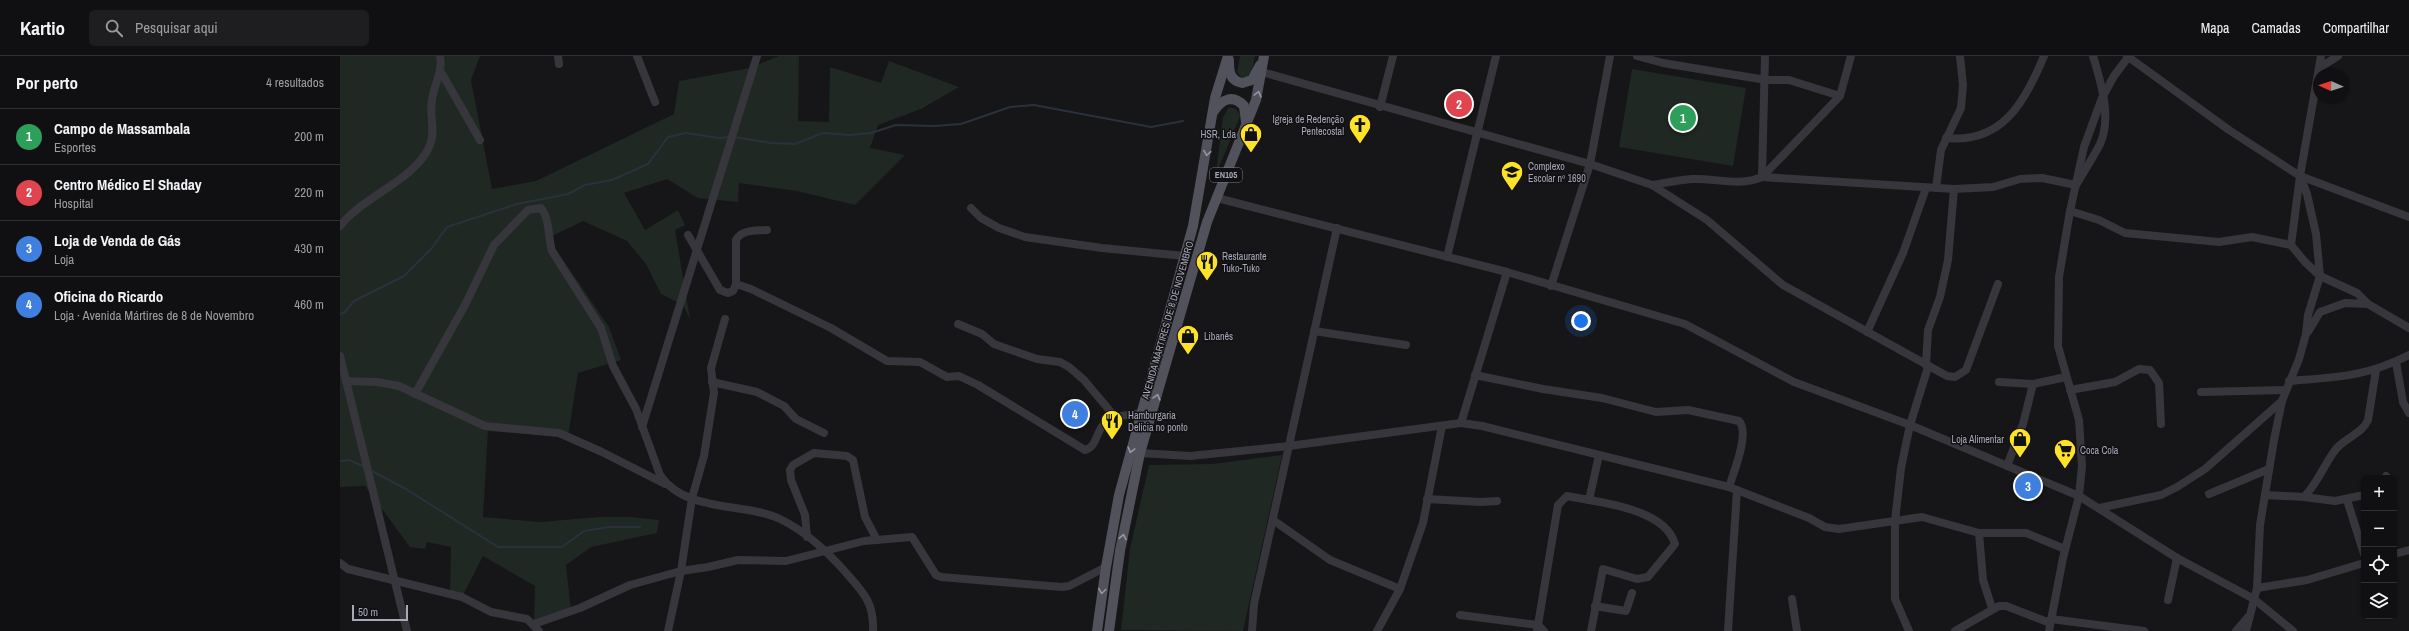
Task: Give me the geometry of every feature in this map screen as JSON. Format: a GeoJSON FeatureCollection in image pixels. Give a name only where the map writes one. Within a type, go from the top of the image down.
{"type":"FeatureCollection","features":[{"type":"Feature","properties":{"kind":"main road"},"geometry":{"type":"LineString","coordinates":[[1228,56],[1229,74],[1232,79],[1242,83],[1247,82],[1256,76],[1264,57]]}},
{"type":"Feature","properties":{"kind":"main road","name":"AVENIDA MÁRTIRES DE 8 DE NOVEMBRO"},"geometry":{"type":"LineString","coordinates":[[1097,631],[1106,567],[1119,495],[1185,256],[1200,196],[1218,87],[1228,56]]}},
{"type":"Feature","properties":{"kind":"main road","name":"AVENIDA MÁRTIRES DE 8 DE NOVEMBRO"},"geometry":{"type":"LineString","coordinates":[[1109,631],[1120,551],[1140,453],[1195,262],[1217,198],[1256,100],[1264,57]]}},
{"type":"Feature","properties":{"kind":"main road"},"geometry":{"type":"LineString","coordinates":[[1213,114],[1219,103],[1225,99],[1236,100],[1244,106],[1246,128]]}},
{"type":"Feature","properties":{"kind":"street"},"geometry":{"type":"LineString","coordinates":[[340,226],[351,213],[420,161],[429,146],[434,126],[431,101],[441,72],[440,56]]}},
{"type":"Feature","properties":{"kind":"street"},"geometry":{"type":"LineString","coordinates":[[637,56],[654,102]]}},
{"type":"Feature","properties":{"kind":"street"},"geometry":{"type":"LineString","coordinates":[[642,427],[758,56]]}},
{"type":"Feature","properties":{"kind":"street"},"geometry":{"type":"LineString","coordinates":[[1380,106],[1393,56]]}},
{"type":"Feature","properties":{"kind":"street"},"geometry":{"type":"LineString","coordinates":[[1447,257],[1479,134],[1496,56]]}},
{"type":"Feature","properties":{"kind":"street"},"geometry":{"type":"LineString","coordinates":[[1551,286],[1590,164],[1610,56]]}},
{"type":"Feature","properties":{"kind":"street"},"geometry":{"type":"LineString","coordinates":[[1637,56],[1664,59],[1766,80],[1789,80],[1840,96]]}},
{"type":"Feature","properties":{"kind":"street"},"geometry":{"type":"LineString","coordinates":[[1762,177],[1766,80],[1765,56]]}},
{"type":"Feature","properties":{"kind":"street"},"geometry":{"type":"LineString","coordinates":[[1652,185],[1692,179],[1734,184],[1751,182],[1762,177],[1840,96],[1851,56]]}},
{"type":"Feature","properties":{"kind":"street"},"geometry":{"type":"LineString","coordinates":[[1936,188],[1941,150],[1946,138],[1957,120],[1961,108],[1963,85],[1960,56]]}},
{"type":"Feature","properties":{"kind":"street"},"geometry":{"type":"LineString","coordinates":[[1946,138],[1970,139],[1982,136],[2004,122],[2020,103],[2044,56]]}},
{"type":"Feature","properties":{"kind":"street"},"geometry":{"type":"LineString","coordinates":[[2076,185],[2100,143],[2106,121],[2093,56]]}},
{"type":"Feature","properties":{"kind":"street"},"geometry":{"type":"LineString","coordinates":[[2050,624],[2065,549],[2079,496],[2082,466],[2079,420],[2058,346],[2059,277],[2070,211],[2084,147],[2102,98],[2114,76],[2128,56],[2229,130],[2300,176],[2409,217]]}},
{"type":"Feature","properties":{"kind":"street"},"geometry":{"type":"LineString","coordinates":[[2319,68],[2321,56]]}},
{"type":"Feature","properties":{"kind":"street"},"geometry":{"type":"LineString","coordinates":[[2319,68],[2338,56]]}},
{"type":"Feature","properties":{"kind":"street"},"geometry":{"type":"LineString","coordinates":[[441,72],[480,140]]}},
{"type":"Feature","properties":{"kind":"street"},"geometry":{"type":"LineString","coordinates":[[1262,72],[1328,89],[1380,106],[1590,164],[1652,185],[1707,220],[1783,285],[1947,376],[1955,377],[1966,370],[1998,284]]}},
{"type":"Feature","properties":{"kind":"street"},"geometry":{"type":"LineString","coordinates":[[2291,245],[2300,176],[2313,102]]}},
{"type":"Feature","properties":{"kind":"street"},"geometry":{"type":"LineString","coordinates":[[2246,631],[2248,617],[2257,588],[2260,525],[2282,401],[2299,359],[2306,334],[2308,315],[2320,276],[2316,234],[2307,194],[2300,176]]}},
{"type":"Feature","properties":{"kind":"street"},"geometry":{"type":"LineString","coordinates":[[1762,177],[1954,189],[1993,187],[2020,179],[2042,178],[2076,185]]}},
{"type":"Feature","properties":{"kind":"street"},"geometry":{"type":"LineString","coordinates":[[1867,332],[1903,253],[1926,188]]}},
{"type":"Feature","properties":{"kind":"street"},"geometry":{"type":"LineString","coordinates":[[1909,631],[1895,599],[1895,521],[1901,468],[1910,425],[1927,366],[1927,335],[1940,297],[1948,260],[1954,189]]}},
{"type":"Feature","properties":{"kind":"street"},"geometry":{"type":"LineString","coordinates":[[1217,198],[1507,272],[1685,324],[1794,382],[1910,425],[2079,496],[2177,558],[2254,599],[2293,631]]}},
{"type":"Feature","properties":{"kind":"street"},"geometry":{"type":"LineString","coordinates":[[415,394],[465,305],[494,245],[528,210],[541,208],[546,214],[548,238],[552,251],[601,328],[613,366],[636,410],[660,476],[666,485]]}},
{"type":"Feature","properties":{"kind":"street"},"geometry":{"type":"LineString","coordinates":[[971,208],[981,218],[999,228],[1025,236],[1102,248],[1185,256]]}},
{"type":"Feature","properties":{"kind":"street"},"geometry":{"type":"LineString","coordinates":[[2070,211],[2106,223],[2125,233],[2219,242],[2252,237],[2291,245],[2305,262],[2320,276],[2357,293],[2368,304],[2409,328]]}},
{"type":"Feature","properties":{"kind":"street"},"geometry":{"type":"LineString","coordinates":[[1252,631],[1254,604],[1337,228]]}},
{"type":"Feature","properties":{"kind":"street"},"geometry":{"type":"LineString","coordinates":[[688,235],[720,290],[728,294],[733,291],[736,284],[736,240],[738,236],[744,232],[767,230]]}},
{"type":"Feature","properties":{"kind":"street"},"geometry":{"type":"LineString","coordinates":[[1461,423],[1507,272]]}},
{"type":"Feature","properties":{"kind":"street"},"geometry":{"type":"LineString","coordinates":[[736,284],[831,328],[887,361],[920,362],[947,377],[959,376],[978,385],[1085,450],[1093,445],[1104,424],[1116,418],[1141,413]]}},
{"type":"Feature","properties":{"kind":"street"},"geometry":{"type":"LineString","coordinates":[[2306,334],[2320,312],[2345,303],[2368,304]]}},
{"type":"Feature","properties":{"kind":"street"},"geometry":{"type":"LineString","coordinates":[[668,631],[682,571],[692,498],[704,456],[714,393],[712,382],[712,362],[726,319]]}},
{"type":"Feature","properties":{"kind":"street"},"geometry":{"type":"LineString","coordinates":[[958,324],[982,334],[994,344],[1037,358],[1060,362],[1069,367],[1084,380],[1116,418]]}},
{"type":"Feature","properties":{"kind":"street"},"geometry":{"type":"LineString","coordinates":[[1314,331],[1406,345]]}},
{"type":"Feature","properties":{"kind":"street"},"geometry":{"type":"LineString","coordinates":[[2289,381],[2326,378],[2376,370],[2409,355]]}},
{"type":"Feature","properties":{"kind":"street"},"geometry":{"type":"LineString","coordinates":[[340,356],[407,631]]}},
{"type":"Feature","properties":{"kind":"street"},"geometry":{"type":"LineString","coordinates":[[2396,362],[2403,402],[2409,413]]}},
{"type":"Feature","properties":{"kind":"street"},"geometry":{"type":"LineString","coordinates":[[2070,390],[2115,382],[2139,369],[2150,370],[2156,376],[2159,383],[2161,424]]}},
{"type":"Feature","properties":{"kind":"street"},"geometry":{"type":"LineString","coordinates":[[2304,497],[2311,489],[2336,449],[2365,427],[2368,420],[2376,370]]}},
{"type":"Feature","properties":{"kind":"street"},"geometry":{"type":"LineString","coordinates":[[1475,375],[1543,389],[1602,398],[1656,412],[1688,410],[1739,421],[1744,426],[1744,435],[1733,488],[1728,631]]}},
{"type":"Feature","properties":{"kind":"street"},"geometry":{"type":"LineString","coordinates":[[1999,382],[2033,384],[2066,376]]}},
{"type":"Feature","properties":{"kind":"street"},"geometry":{"type":"LineString","coordinates":[[346,381],[377,382],[399,386],[485,426],[559,433],[602,452],[692,498],[771,516],[781,520],[827,551],[865,594],[871,606],[872,631]]}},
{"type":"Feature","properties":{"kind":"street"},"geometry":{"type":"LineString","coordinates":[[712,382],[757,392],[784,406],[796,419],[824,433]]}},
{"type":"Feature","properties":{"kind":"street"},"geometry":{"type":"LineString","coordinates":[[2007,466],[2023,424],[2033,384]]}},
{"type":"Feature","properties":{"kind":"street"},"geometry":{"type":"LineString","coordinates":[[2200,392],[2286,390]]}},
{"type":"Feature","properties":{"kind":"street"},"geometry":{"type":"LineString","coordinates":[[2099,508],[2161,495],[2177,487],[2205,469],[2282,401]]}},
{"type":"Feature","properties":{"kind":"street"},"geometry":{"type":"LineString","coordinates":[[1140,453],[1190,456],[1289,446],[1461,423],[1482,426],[1733,488],[1809,518],[1824,526],[1839,529],[1922,518],[1932,519],[1964,530],[1978,533],[2026,533],[2065,549]]}},
{"type":"Feature","properties":{"kind":"street"},"geometry":{"type":"LineString","coordinates":[[1377,631],[1400,589],[1423,522],[1442,426]]}},
{"type":"Feature","properties":{"kind":"street"},"geometry":{"type":"LineString","coordinates":[[807,537],[805,516],[791,480],[790,470],[793,465],[808,455],[820,452],[847,456],[853,460],[865,517],[877,540]]}},
{"type":"Feature","properties":{"kind":"street"},"geometry":{"type":"LineString","coordinates":[[1589,500],[1599,455]]}},
{"type":"Feature","properties":{"kind":"street"},"geometry":{"type":"LineString","coordinates":[[2209,494],[2269,469]]}},
{"type":"Feature","properties":{"kind":"street"},"geometry":{"type":"LineString","coordinates":[[2265,495],[2304,497],[2322,501],[2347,500],[2361,495]]}},
{"type":"Feature","properties":{"kind":"street"},"geometry":{"type":"LineString","coordinates":[[1460,615],[1540,629],[1558,505],[1560,500],[1567,496],[1633,510],[1649,517],[1668,529],[1675,544],[1648,577],[1642,580],[1603,569],[1591,631]]}},
{"type":"Feature","properties":{"kind":"street"},"geometry":{"type":"LineString","coordinates":[[1427,499],[1481,502],[1497,501]]}},
{"type":"Feature","properties":{"kind":"street"},"geometry":{"type":"LineString","coordinates":[[2347,500],[2362,547]]}},
{"type":"Feature","properties":{"kind":"street"},"geometry":{"type":"LineString","coordinates":[[1273,520],[1330,560],[1400,589]]}},
{"type":"Feature","properties":{"kind":"street"},"geometry":{"type":"LineString","coordinates":[[1978,533],[1981,570],[1992,608]]}},
{"type":"Feature","properties":{"kind":"street"},"geometry":{"type":"LineString","coordinates":[[340,563],[348,569],[450,593],[477,603],[491,612],[527,619],[536,628],[630,585],[682,571],[738,560],[786,561],[877,540],[912,537],[936,575],[941,577],[1062,587],[1069,586],[1106,567]]}},
{"type":"Feature","properties":{"kind":"street"},"geometry":{"type":"LineString","coordinates":[[2397,553],[2409,550]]}},
{"type":"Feature","properties":{"kind":"street"},"geometry":{"type":"LineString","coordinates":[[2168,600],[2177,558]]}},
{"type":"Feature","properties":{"kind":"street"},"geometry":{"type":"LineString","coordinates":[[2257,588],[2307,580],[2361,564]]}},
{"type":"Feature","properties":{"kind":"street"},"geometry":{"type":"LineString","coordinates":[[1595,606],[1626,611],[1632,593]]}},
{"type":"Feature","properties":{"kind":"street"},"geometry":{"type":"LineString","coordinates":[[1792,599],[1797,631]]}},
{"type":"Feature","properties":{"kind":"street"},"geometry":{"type":"LineString","coordinates":[[1955,631],[1992,608],[2006,606],[2050,624],[2144,631]]}},
{"type":"Feature","properties":{"kind":"street"},"geometry":{"type":"LineString","coordinates":[[2236,631],[2248,617]]}},
{"type":"Feature","properties":{"kind":"shaded area"},"geometry":{"type":"Polygon","coordinates":[[[340,56],[480,56],[471,80],[492,189],[536,181],[674,114],[679,81],[750,68],[779,56],[799,56],[798,121],[829,122],[830,67],[881,83],[889,61],[959,87],[921,109],[878,125],[870,148],[905,155],[855,205],[797,191],[739,183],[738,202],[698,198],[667,179],[624,193],[645,230],[678,210],[685,225],[675,230],[690,319],[683,305],[661,294],[646,264],[627,241],[583,221],[548,238],[609,327],[621,360],[578,373],[568,437],[488,431],[483,517],[541,522],[598,517],[630,517],[659,520],[657,533],[591,547],[566,565],[571,611],[534,624],[535,586],[483,556],[462,597],[450,593],[451,547],[427,542],[425,549],[410,547],[365,486],[340,487],[340,56]]]}},
{"type":"Feature","properties":{"kind":"shaded area"},"geometry":{"type":"Polygon","coordinates":[[[1240,56],[1255,56],[1252,70],[1248,76],[1241,77],[1237,72],[1240,56]]]}},
{"type":"Feature","properties":{"kind":"shaded area"},"geometry":{"type":"Polygon","coordinates":[[[1632,69],[1746,88],[1733,166],[1619,147],[1632,69]]]}},
{"type":"Feature","properties":{"kind":"shaded area"},"geometry":{"type":"Polygon","coordinates":[[[1229,107],[1236,109],[1240,115],[1216,174],[1223,117],[1229,107]]]}},
{"type":"Feature","properties":{"kind":"shaded area"},"geometry":{"type":"Polygon","coordinates":[[[1282,455],[1243,631],[1121,630],[1130,549],[1149,465],[1213,464],[1282,455]]]}},
{"type":"Feature","properties":{"kind":"waterway"},"geometry":{"type":"LineString","coordinates":[[734,137],[771,143],[795,144],[823,133],[850,135],[871,133],[896,125],[934,126],[961,124],[1010,107],[1034,105],[1151,127],[1183,121]]}},
{"type":"Feature","properties":{"kind":"waterway"},"geometry":{"type":"LineString","coordinates":[[340,314],[345,312],[354,301],[404,276],[431,249],[447,227],[517,204],[568,194],[585,185],[612,180],[648,164],[668,137],[686,133],[719,138],[730,137]]}},
{"type":"Feature","properties":{"kind":"waterway"},"geometry":{"type":"LineString","coordinates":[[340,461],[349,460],[365,467]]}},
{"type":"Feature","properties":{"kind":"waterway"},"geometry":{"type":"LineString","coordinates":[[370,470],[406,489],[498,547],[562,547],[584,531],[609,527],[640,527]]}},
{"type":"Feature","properties":{"kind":"place","name":"Centro Médico El Shaday"},"geometry":{"type":"Point","coordinates":[1459,104]}},
{"type":"Feature","properties":{"kind":"place","name":"Campo de Massambala"},"geometry":{"type":"Point","coordinates":[1683,118]}},
{"type":"Feature","properties":{"kind":"place","name":"Igreja de Redenção Pentecostal"},"geometry":{"type":"Point","coordinates":[1360,144]}},
{"type":"Feature","properties":{"kind":"place","name":"HSR, Lda"},"geometry":{"type":"Point","coordinates":[1251,154]}},
{"type":"Feature","properties":{"kind":"place","name":"Complexo Escolar nº 1690"},"geometry":{"type":"Point","coordinates":[1512,192]}},
{"type":"Feature","properties":{"kind":"place","name":"Restaurante Tuko-Tuko"},"geometry":{"type":"Point","coordinates":[1207,282]}},
{"type":"Feature","properties":{"kind":"place","name":"Libanês"},"geometry":{"type":"Point","coordinates":[1188,356]}},
{"type":"Feature","properties":{"kind":"place","name":"Oficina do Ricardo"},"geometry":{"type":"Point","coordinates":[1075,414]}},
{"type":"Feature","properties":{"kind":"place","name":"Hamburgaria Delícia no ponto"},"geometry":{"type":"Point","coordinates":[1112,440]}},
{"type":"Feature","properties":{"kind":"place","name":"Loja Alimentar"},"geometry":{"type":"Point","coordinates":[2020,458]}},
{"type":"Feature","properties":{"kind":"place","name":"Coca Cola"},"geometry":{"type":"Point","coordinates":[2065,470]}},
{"type":"Feature","properties":{"kind":"place","name":"Loja de Venda de Gás"},"geometry":{"type":"Point","coordinates":[2028,486]}}]}
